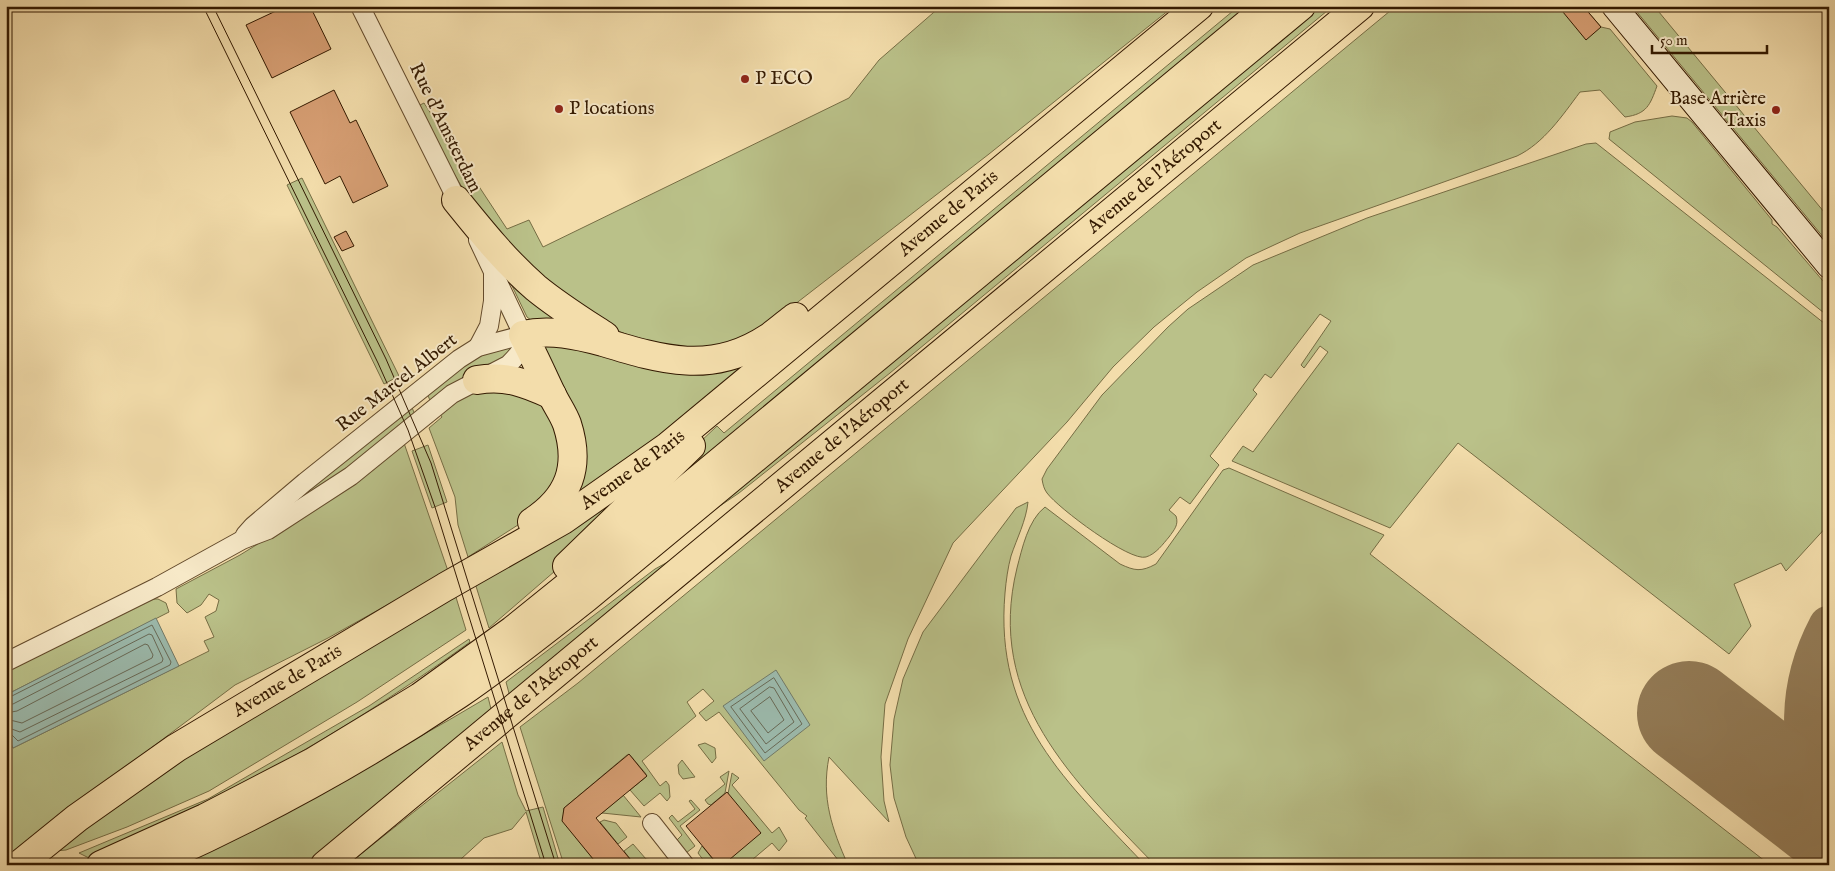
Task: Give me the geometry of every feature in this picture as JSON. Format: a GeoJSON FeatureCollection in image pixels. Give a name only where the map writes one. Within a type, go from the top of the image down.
{"type":"FeatureCollection","features":[{"type":"Feature","properties":{"kind":"highway","name":"Avenue de Paris"},"geometry":{"type":"LineString","coordinates":[[19,865],[77,818],[176,748],[445,587],[563,520],[667,447],[1199,6]]}},
{"type":"Feature","properties":{"kind":"highway"},"geometry":{"type":"LineString","coordinates":[[101,865],[205,818],[313,762],[420,697],[466,664],[543,606],[653,517],[1269,6]]}},
{"type":"Feature","properties":{"kind":"highway"},"geometry":{"type":"LineString","coordinates":[[149,865],[264,811],[335,771],[418,720],[510,657],[601,586],[1301,6]]}},
{"type":"Feature","properties":{"kind":"highway","name":"Avenue de l'Aéroport"},"geometry":{"type":"LineString","coordinates":[[325,865],[1360,6]]}},
{"type":"Feature","properties":{"kind":"highway"},"geometry":{"type":"LineString","coordinates":[[456,200],[491,244],[537,289],[623,348]]}},
{"type":"Feature","properties":{"kind":"highway"},"geometry":{"type":"LineString","coordinates":[[445,587],[478,555],[547,512],[560,499],[568,485],[573,466],[572,444],[567,423],[524,335],[535,332],[583,336],[664,360],[710,362],[732,356],[768,338],[860,270],[886,265]]}},
{"type":"Feature","properties":{"kind":"highway"},"geometry":{"type":"LineString","coordinates":[[466,664],[500,624],[533,598],[690,447],[868,296],[880,282],[886,265]]}},
{"type":"Feature","properties":{"kind":"highway"},"geometry":{"type":"LineString","coordinates":[[510,657],[527,653],[550,642],[781,468],[928,348],[957,339]]}},
{"type":"Feature","properties":{"kind":"highway"},"geometry":{"type":"LineString","coordinates":[[477,380],[506,378],[524,382],[552,394]]}},
{"type":"Feature","properties":{"kind":"street","name":"Rue d'Amsterdam"},"geometry":{"type":"LineString","coordinates":[[360,6],[456,200],[493,268],[524,335]]}},
{"type":"Feature","properties":{"kind":"street"},"geometry":{"type":"LineString","coordinates":[[1614,6],[1829,266]]}},
{"type":"Feature","properties":{"kind":"street","name":"Rue d'Amsterdam"},"geometry":{"type":"LineString","coordinates":[[478,347],[489,326],[493,301],[493,268]]}},
{"type":"Feature","properties":{"kind":"street","name":"Rue Marcel Albert"},"geometry":{"type":"LineString","coordinates":[[6,662],[172,580],[242,540],[268,530],[322,496],[373,459],[452,394],[508,364],[520,353],[524,344],[524,335],[478,347],[459,359],[305,482],[253,526],[242,540]]}},
{"type":"Feature","properties":{"kind":"street"},"geometry":{"type":"LineString","coordinates":[[652,824],[685,865]]}},
{"type":"Feature","properties":{"kind":"green space"},"geometry":{"type":"Polygon","coordinates":[[[941,6],[1174,6],[989,154],[781,315],[750,337],[716,350],[655,346],[587,318],[482,220],[451,169],[418,106],[424,103],[507,229],[529,220],[543,247],[849,98],[879,60],[941,6]]]}},
{"type":"Feature","properties":{"kind":"green space"},"geometry":{"type":"Polygon","coordinates":[[[1239,6],[1255,6],[1013,205],[971,235],[662,498],[654,489],[681,476],[700,451],[680,461],[717,426],[724,433],[1239,6]]]}},
{"type":"Feature","properties":{"kind":"green space"},"geometry":{"type":"Polygon","coordinates":[[[1317,6],[1333,6],[890,373],[739,493],[711,512],[707,507],[883,370],[920,332],[1283,30],[1317,6]]]}},
{"type":"Feature","properties":{"kind":"green space"},"geometry":{"type":"Polygon","coordinates":[[[1396,6],[1583,6],[1601,27],[1610,29],[1657,86],[1647,108],[1638,114],[1625,117],[1600,90],[1580,92],[1544,136],[1527,151],[1300,233],[1246,258],[1197,292],[1154,327],[1113,367],[1067,422],[953,543],[908,639],[885,704],[881,757],[884,801],[889,822],[829,757],[826,786],[829,813],[848,865],[842,865],[805,818],[807,816],[799,810],[719,712],[706,721],[699,713],[714,701],[703,689],[687,702],[696,716],[642,761],[660,786],[666,781],[669,785],[670,797],[667,801],[660,793],[644,806],[630,790],[646,777],[646,774],[630,755],[627,755],[564,808],[563,821],[598,865],[564,865],[520,727],[578,683],[1396,6]]]}},
{"type":"Feature","properties":{"kind":"green space"},"geometry":{"type":"Polygon","coordinates":[[[1632,6],[1654,6],[1829,218],[1829,244],[1632,6]]]}},
{"type":"Feature","properties":{"kind":"green space"},"geometry":{"type":"Polygon","coordinates":[[[1672,116],[1687,118],[1692,122],[1772,220],[1772,224],[1777,227],[1829,288],[1829,317],[1609,139],[1610,132],[1635,122],[1672,116]]]}},
{"type":"Feature","properties":{"kind":"green space"},"geometry":{"type":"Polygon","coordinates":[[[1596,143],[1829,327],[1829,524],[1786,571],[1781,563],[1734,584],[1751,626],[1729,654],[1458,443],[1390,528],[1232,461],[1243,446],[1253,452],[1328,352],[1320,346],[1304,368],[1301,365],[1331,321],[1320,314],[1271,378],[1265,374],[1253,390],[1257,394],[1210,456],[1219,465],[1190,504],[1180,497],[1169,510],[1176,516],[1176,525],[1169,537],[1153,554],[1146,557],[1138,556],[1111,543],[1065,510],[1046,491],[1042,479],[1047,469],[1102,395],[1188,309],[1253,265],[1367,218],[1586,144],[1596,143]]]}},
{"type":"Feature","properties":{"kind":"green space"},"geometry":{"type":"Polygon","coordinates":[[[302,178],[399,376],[384,384],[287,185],[302,178]]]}},
{"type":"Feature","properties":{"kind":"green space"},"geometry":{"type":"Polygon","coordinates":[[[503,267],[574,322],[531,320],[527,317],[503,267]]]}},
{"type":"Feature","properties":{"kind":"green space"},"geometry":{"type":"Polygon","coordinates":[[[539,342],[755,363],[713,398],[558,513],[571,491],[539,342]]]}},
{"type":"Feature","properties":{"kind":"green space"},"geometry":{"type":"Polygon","coordinates":[[[515,344],[513,353],[432,405],[426,391],[477,357],[515,344]]]}},
{"type":"Feature","properties":{"kind":"green space"},"geometry":{"type":"Polygon","coordinates":[[[507,383],[557,414],[567,467],[521,523],[468,557],[458,525],[455,497],[429,428],[442,417],[438,411],[460,395],[507,383]]]}},
{"type":"Feature","properties":{"kind":"green space"},"geometry":{"type":"Polygon","coordinates":[[[410,403],[416,417],[364,460],[275,516],[410,403]]]}},
{"type":"Feature","properties":{"kind":"green space"},"geometry":{"type":"Polygon","coordinates":[[[404,443],[448,571],[328,638],[235,685],[6,857],[6,733],[13,748],[209,651],[204,641],[214,637],[205,617],[216,611],[219,600],[209,594],[201,605],[187,613],[177,603],[176,589],[240,555],[321,505],[404,443]]]}},
{"type":"Feature","properties":{"kind":"green space"},"geometry":{"type":"Polygon","coordinates":[[[428,445],[447,502],[432,508],[412,451],[428,445]]]}},
{"type":"Feature","properties":{"kind":"green space"},"geometry":{"type":"Polygon","coordinates":[[[1229,468],[1384,535],[1370,554],[1770,865],[1155,865],[1094,801],[1067,768],[1043,733],[1025,697],[1014,657],[1010,615],[1017,568],[1030,527],[1034,519],[1045,507],[1120,564],[1138,570],[1151,567],[1156,564],[1223,470],[1229,468]]]}},
{"type":"Feature","properties":{"kind":"green space"},"geometry":{"type":"Polygon","coordinates":[[[615,496],[621,504],[555,571],[489,628],[475,583],[615,496]]]}},
{"type":"Feature","properties":{"kind":"green space"},"geometry":{"type":"Polygon","coordinates":[[[1028,502],[1023,523],[1011,556],[1005,588],[1005,637],[1011,677],[1024,712],[1041,745],[1088,805],[1145,865],[919,865],[906,837],[894,798],[890,765],[894,719],[903,679],[923,632],[1016,508],[1028,502]]]}},
{"type":"Feature","properties":{"kind":"green space"},"geometry":{"type":"Polygon","coordinates":[[[688,551],[510,697],[506,682],[655,569],[688,551]]]}},
{"type":"Feature","properties":{"kind":"green space"},"geometry":{"type":"Polygon","coordinates":[[[455,594],[466,630],[357,702],[209,791],[127,827],[66,850],[55,851],[185,755],[455,594]]]}},
{"type":"Feature","properties":{"kind":"green space"},"geometry":{"type":"Polygon","coordinates":[[[152,599],[158,599],[166,603],[169,612],[6,695],[6,672],[152,599]]]}},
{"type":"Feature","properties":{"kind":"green space"},"geometry":{"type":"Polygon","coordinates":[[[469,639],[470,642],[384,701],[325,738],[235,789],[91,859],[79,853],[208,799],[369,706],[469,639]]]}},
{"type":"Feature","properties":{"kind":"green space"},"geometry":{"type":"Polygon","coordinates":[[[488,697],[492,713],[305,865],[172,865],[371,763],[488,697]]]}},
{"type":"Feature","properties":{"kind":"green space"},"geometry":{"type":"Polygon","coordinates":[[[502,742],[518,795],[526,811],[543,807],[560,865],[542,865],[526,812],[512,829],[484,838],[461,859],[459,865],[347,865],[502,742]]]}},
{"type":"Feature","properties":{"kind":"green space"},"geometry":{"type":"Polygon","coordinates":[[[705,743],[715,748],[716,758],[712,763],[698,745],[705,743]]]}},
{"type":"Feature","properties":{"kind":"green space"},"geometry":{"type":"Polygon","coordinates":[[[682,760],[695,777],[683,779],[679,774],[678,765],[682,760]]]}},
{"type":"Feature","properties":{"kind":"green space"},"geometry":{"type":"Polygon","coordinates":[[[729,771],[725,793],[711,805],[708,804],[705,800],[725,784],[720,777],[729,771]]]}},
{"type":"Feature","properties":{"kind":"green space"},"geometry":{"type":"Polygon","coordinates":[[[732,773],[739,778],[732,785],[772,833],[779,827],[787,841],[779,851],[772,843],[746,865],[723,865],[728,794],[732,773]]]}},
{"type":"Feature","properties":{"kind":"green space"},"geometry":{"type":"Polygon","coordinates":[[[623,795],[641,817],[602,813],[623,795]]]}},
{"type":"Feature","properties":{"kind":"green space"},"geometry":{"type":"Polygon","coordinates":[[[691,800],[700,810],[680,826],[695,846],[686,853],[676,841],[682,835],[669,818],[672,815],[678,822],[695,809],[689,801],[691,800]]]}},
{"type":"Feature","properties":{"kind":"green space"},"geometry":{"type":"Polygon","coordinates":[[[604,820],[616,823],[627,837],[618,844],[600,822],[604,820]]]}},
{"type":"Feature","properties":{"kind":"green space"},"geometry":{"type":"Polygon","coordinates":[[[633,844],[646,859],[658,861],[654,865],[635,865],[624,851],[633,844]]]}},
{"type":"Feature","properties":{"kind":"green space"},"geometry":{"type":"Polygon","coordinates":[[[702,846],[718,865],[707,865],[698,853],[702,846]]]}},
{"type":"Feature","properties":{"kind":"water"},"geometry":{"type":"Polygon","coordinates":[[[156,618],[179,666],[13,748],[6,733],[6,695],[156,618]]]}},
{"type":"Feature","properties":{"kind":"water"},"geometry":{"type":"Polygon","coordinates":[[[776,670],[810,725],[764,761],[723,706],[776,670]]]}},
{"type":"Feature","properties":{"kind":"building"},"geometry":{"type":"Polygon","coordinates":[[[276,6],[310,6],[331,49],[272,78],[246,25],[278,10],[276,6]]]}},
{"type":"Feature","properties":{"kind":"building"},"geometry":{"type":"Polygon","coordinates":[[[1558,6],[1583,6],[1601,27],[1586,40],[1558,6]]]}},
{"type":"Feature","properties":{"kind":"building"},"geometry":{"type":"Polygon","coordinates":[[[334,90],[350,123],[356,120],[388,186],[353,203],[340,176],[325,184],[290,112],[334,90]]]}},
{"type":"Feature","properties":{"kind":"building"},"geometry":{"type":"Polygon","coordinates":[[[346,231],[354,246],[342,251],[334,237],[346,231]]]}},
{"type":"Feature","properties":{"kind":"building"},"geometry":{"type":"Polygon","coordinates":[[[629,754],[647,776],[596,818],[635,865],[598,865],[562,821],[564,808],[629,754]]]}},
{"type":"Feature","properties":{"kind":"building"},"geometry":{"type":"Polygon","coordinates":[[[727,792],[761,833],[723,865],[718,865],[686,826],[727,792]]]}},
{"type":"Feature","properties":{"kind":"taxiway"},"geometry":{"type":"LineString","coordinates":[[1829,626],[1811,670],[1805,716],[1806,740],[1810,763],[1829,807]]}},
{"type":"Feature","properties":{"kind":"runway"},"geometry":{"type":"LineString","coordinates":[[1689,713],[1829,821]]}},
{"type":"Feature","properties":{"kind":"tram line"},"geometry":{"type":"LineString","coordinates":[[203,6],[378,363],[408,430],[435,507],[546,865]]}},
{"type":"Feature","properties":{"kind":"tram line"},"geometry":{"type":"LineString","coordinates":[[213,6],[386,359],[431,463],[556,865]]}},
{"type":"Feature","properties":{"kind":"place","name":"P ECO"},"geometry":{"type":"Point","coordinates":[745,79]}},
{"type":"Feature","properties":{"kind":"place","name":"P locations"},"geometry":{"type":"Point","coordinates":[559,109]}},
{"type":"Feature","properties":{"kind":"place","name":"Base Arrière Taxis"},"geometry":{"type":"Point","coordinates":[1776,110]}}]}
